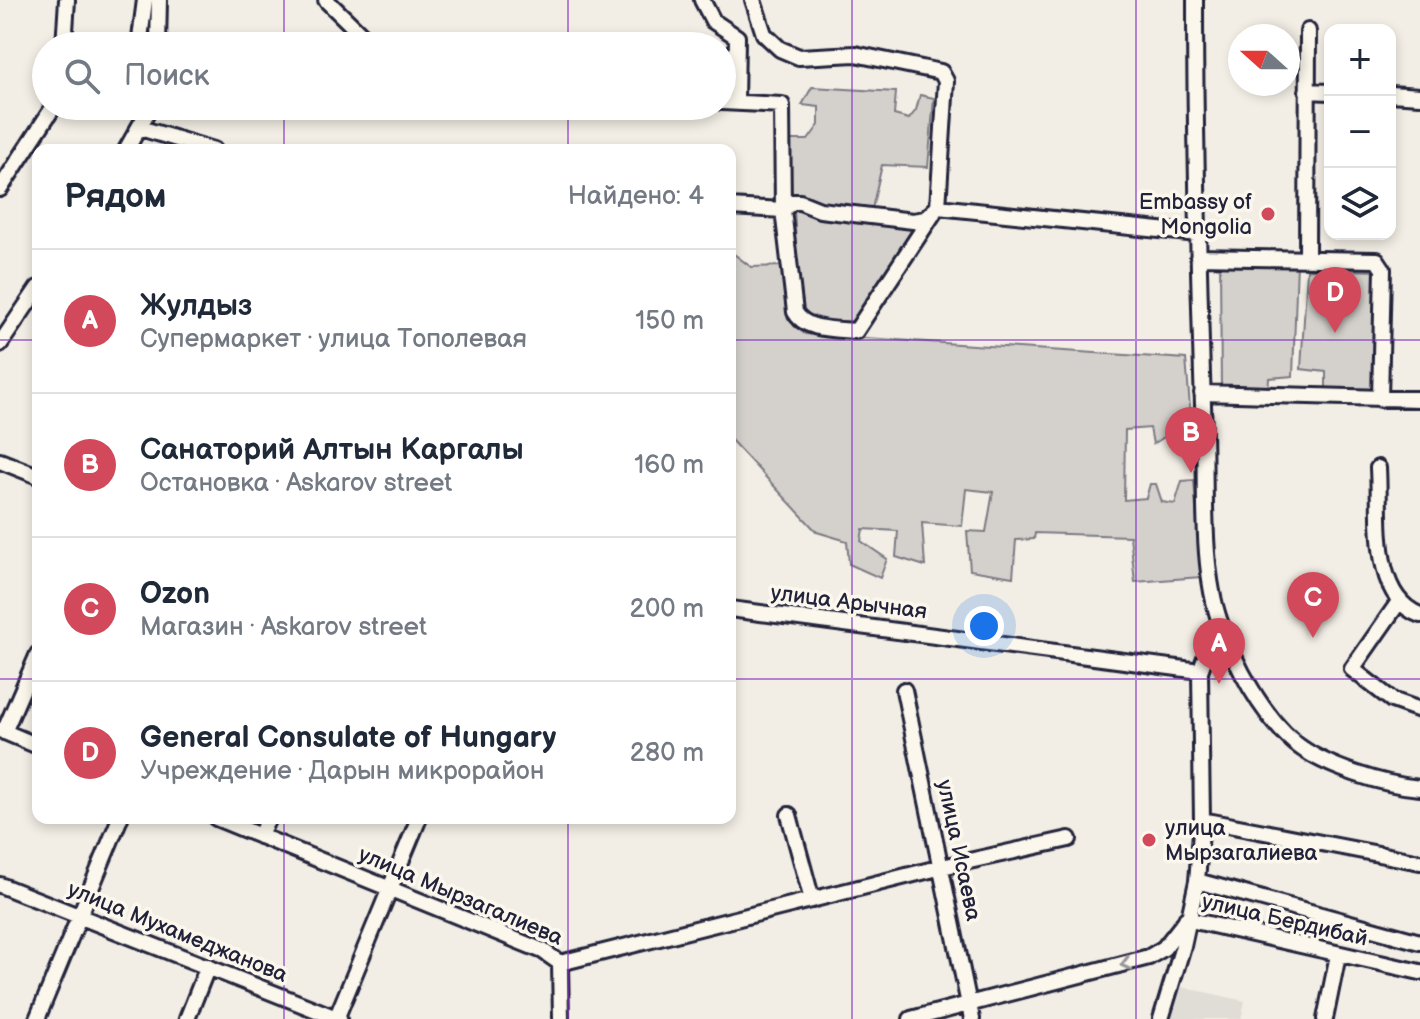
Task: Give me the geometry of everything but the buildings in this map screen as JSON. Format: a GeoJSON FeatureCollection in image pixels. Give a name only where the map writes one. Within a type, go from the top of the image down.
{"type":"FeatureCollection","features":[{"type":"Feature","properties":{"kind":"street"},"geometry":{"type":"LineString","coordinates":[[65,32],[67,0]]}},
{"type":"Feature","properties":{"kind":"street"},"geometry":{"type":"LineString","coordinates":[[141,32],[145,0]]}},
{"type":"Feature","properties":{"kind":"street"},"geometry":{"type":"LineString","coordinates":[[158,32],[159,0]]}},
{"type":"Feature","properties":{"kind":"street"},"geometry":{"type":"LineString","coordinates":[[326,0],[359,32]]}},
{"type":"Feature","properties":{"kind":"street"},"geometry":{"type":"LineString","coordinates":[[702,0],[713,21],[730,32]]}},
{"type":"Feature","properties":{"kind":"street"},"geometry":{"type":"LineString","coordinates":[[736,102],[782,105],[785,110],[783,210],[795,312],[799,320],[807,325],[856,331],[938,207],[946,81],[941,72],[855,54],[799,57],[780,49],[764,34],[753,0]]}},
{"type":"Feature","properties":{"kind":"street"},"geometry":{"type":"LineString","coordinates":[[1195,0],[1202,393],[1208,540],[1219,620],[1255,695],[1296,744],[1336,765],[1394,786],[1420,788]]}},
{"type":"Feature","properties":{"kind":"street"},"geometry":{"type":"LineString","coordinates":[[1307,257],[1308,31]]}},
{"type":"Feature","properties":{"kind":"street"},"geometry":{"type":"LineString","coordinates":[[1307,91],[1324,92]]}},
{"type":"Feature","properties":{"kind":"street"},"geometry":{"type":"LineString","coordinates":[[1396,94],[1420,96]]}},
{"type":"Feature","properties":{"kind":"street"},"geometry":{"type":"LineString","coordinates":[[0,189],[45,120]]}},
{"type":"Feature","properties":{"kind":"street"},"geometry":{"type":"LineString","coordinates":[[130,144],[144,120]]}},
{"type":"Feature","properties":{"kind":"street"},"geometry":{"type":"LineString","coordinates":[[140,128],[194,144]]}},
{"type":"Feature","properties":{"kind":"street"},"geometry":{"type":"LineString","coordinates":[[736,207],[783,210],[792,202],[800,202],[820,210],[913,221],[925,219],[938,207],[1198,234]]}},
{"type":"Feature","properties":{"kind":"street"},"geometry":{"type":"LineString","coordinates":[[1198,257],[1377,260],[1383,269],[1380,399]]}},
{"type":"Feature","properties":{"kind":"street"},"geometry":{"type":"LineString","coordinates":[[0,344],[32,297]]}},
{"type":"Feature","properties":{"kind":"street"},"geometry":{"type":"LineString","coordinates":[[1202,393],[1420,399]]}},
{"type":"Feature","properties":{"kind":"street"},"geometry":{"type":"LineString","coordinates":[[0,461],[32,474]]}},
{"type":"Feature","properties":{"kind":"street"},"geometry":{"type":"LineString","coordinates":[[1378,468],[1384,574],[1398,603],[1420,615]]}},
{"type":"Feature","properties":{"kind":"street"},"geometry":{"type":"LineString","coordinates":[[1398,603],[1352,669],[1392,700],[1420,710]]}},
{"type":"Feature","properties":{"kind":"street","name":"улица Арычная"},"geometry":{"type":"LineString","coordinates":[[736,610],[1200,671]]}},
{"type":"Feature","properties":{"kind":"street"},"geometry":{"type":"LineString","coordinates":[[1161,1019],[1183,946],[1186,919],[1197,881],[1202,820],[1200,671],[1219,620]]}},
{"type":"Feature","properties":{"kind":"street"},"geometry":{"type":"LineString","coordinates":[[32,667],[2,731],[32,744]]}},
{"type":"Feature","properties":{"kind":"street","name":"улица Исаева"},"geometry":{"type":"LineString","coordinates":[[904,690],[972,1019]]}},
{"type":"Feature","properties":{"kind":"street"},"geometry":{"type":"LineString","coordinates":[[789,815],[812,900]]}},
{"type":"Feature","properties":{"kind":"street"},"geometry":{"type":"LineString","coordinates":[[1202,820],[1420,862]]}},
{"type":"Feature","properties":{"kind":"street"},"geometry":{"type":"LineString","coordinates":[[37,1019],[118,824]]}},
{"type":"Feature","properties":{"kind":"street","name":"улица Мырзагалиева"},"geometry":{"type":"LineString","coordinates":[[231,824],[543,951],[560,963],[942,867],[1069,839]]}},
{"type":"Feature","properties":{"kind":"street"},"geometry":{"type":"LineString","coordinates":[[260,836],[265,824]]}},
{"type":"Feature","properties":{"kind":"street"},"geometry":{"type":"LineString","coordinates":[[337,1019],[417,824]]}},
{"type":"Feature","properties":{"kind":"street"},"geometry":{"type":"LineString","coordinates":[[1197,881],[1420,942]]}},
{"type":"Feature","properties":{"kind":"street","name":"улица Мухамеджанова"},"geometry":{"type":"LineString","coordinates":[[0,885],[337,1019]]}},
{"type":"Feature","properties":{"kind":"street"},"geometry":{"type":"LineString","coordinates":[[911,1019],[970,1001],[1010,994],[1149,957],[1164,948],[1186,919]]}},
{"type":"Feature","properties":{"kind":"street","name":"улица Бердибай"},"geometry":{"type":"LineString","coordinates":[[1186,919],[1420,972]]}},
{"type":"Feature","properties":{"kind":"street"},"geometry":{"type":"LineString","coordinates":[[1325,1019],[1338,955]]}},
{"type":"Feature","properties":{"kind":"street"},"geometry":{"type":"LineString","coordinates":[[560,963],[561,1019]]}},
{"type":"Feature","properties":{"kind":"street"},"geometry":{"type":"LineString","coordinates":[[187,1019],[208,966]]}},
{"type":"Feature","properties":{"kind":"shaded area"},"geometry":{"type":"Polygon","coordinates":[[[812,87],[896,92],[894,115],[909,119],[916,110],[920,95],[934,98],[928,167],[882,165],[871,213],[889,218],[891,226],[915,225],[853,322],[813,321],[799,304],[794,208],[784,197],[789,140],[808,140],[819,125],[819,107],[802,105],[812,87]]]}},
{"type":"Feature","properties":{"kind":"shaded area"},"geometry":{"type":"Polygon","coordinates":[[[736,256],[751,267],[783,266],[794,326],[805,334],[1186,359],[1191,420],[1153,444],[1150,428],[1125,430],[1124,500],[1146,498],[1150,484],[1156,484],[1162,502],[1175,504],[1182,481],[1194,480],[1201,577],[1135,582],[1130,536],[1035,533],[1034,539],[1016,540],[1013,577],[970,570],[967,531],[986,532],[993,492],[966,489],[962,526],[922,523],[925,566],[896,557],[898,531],[863,529],[861,541],[887,559],[880,578],[849,564],[847,541],[817,532],[736,445],[736,256]]]}},
{"type":"Feature","properties":{"kind":"shaded area"},"geometry":{"type":"Polygon","coordinates":[[[1220,260],[1297,262],[1293,376],[1269,378],[1268,392],[1221,391],[1220,260]]]}},
{"type":"Feature","properties":{"kind":"shaded area"},"geometry":{"type":"Polygon","coordinates":[[[1307,269],[1377,271],[1374,390],[1326,390],[1326,372],[1301,369],[1307,269]]]}},
{"type":"Feature","properties":{"kind":"shaded area"},"geometry":{"type":"Polygon","coordinates":[[[1177,986],[1245,1001],[1241,1019],[1168,1019],[1177,986]]]}},
{"type":"Feature","properties":{"kind":"place","name":"Embassy of Mongolia"},"geometry":{"type":"Point","coordinates":[1268,214]}},
{"type":"Feature","properties":{"kind":"place","name":"General Consulate of Hungary"},"geometry":{"type":"Point","coordinates":[1335,333]}},
{"type":"Feature","properties":{"kind":"place","name":"Санаторий Алтын Каргалы"},"geometry":{"type":"Point","coordinates":[1191,473]}},
{"type":"Feature","properties":{"kind":"place","name":"Ozon"},"geometry":{"type":"Point","coordinates":[1313,638]}},
{"type":"Feature","properties":{"kind":"place","name":"Жулдыз"},"geometry":{"type":"Point","coordinates":[1219,684]}},
{"type":"Feature","properties":{"kind":"place","name":"улица Мырзагалиева"},"geometry":{"type":"Point","coordinates":[1149,840]}}]}
